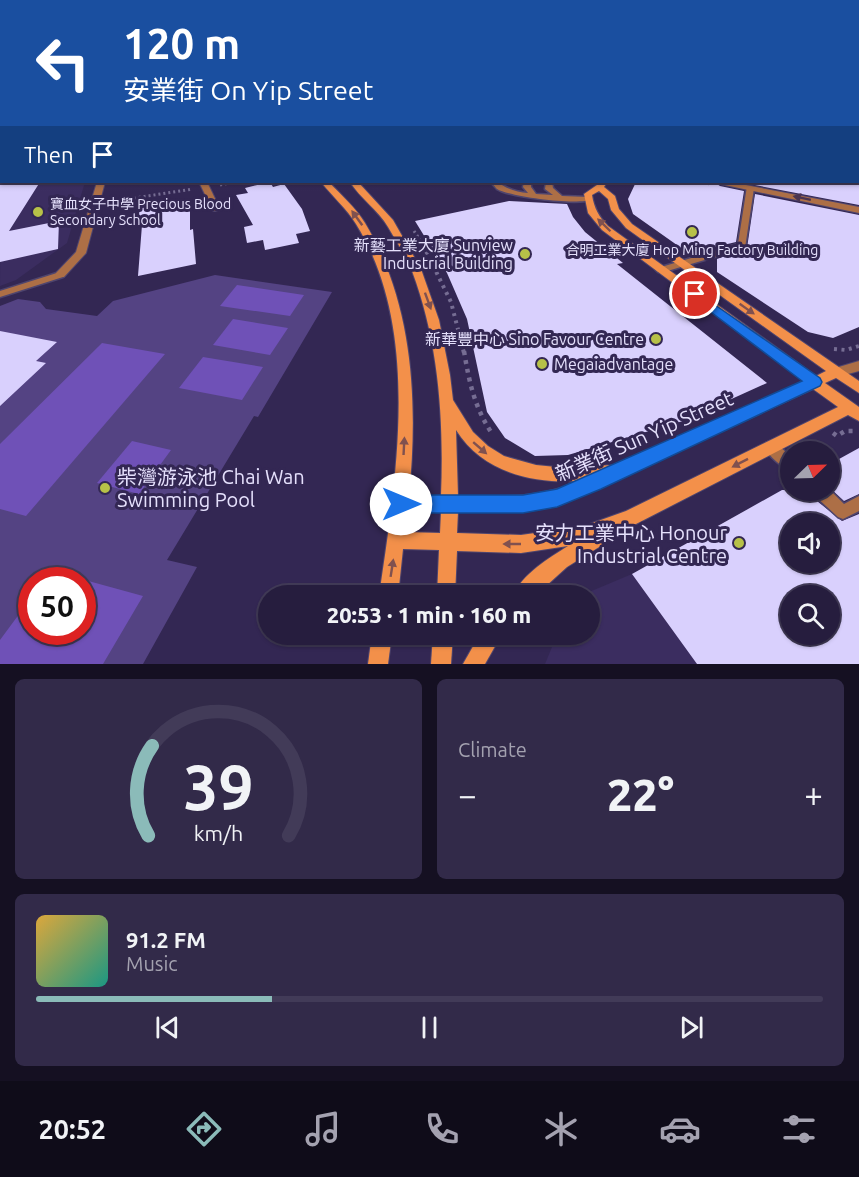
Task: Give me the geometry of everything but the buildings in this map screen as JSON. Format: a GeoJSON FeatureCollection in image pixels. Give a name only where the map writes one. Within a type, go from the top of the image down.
{"type":"FeatureCollection","features":[{"type":"Feature","properties":{"kind":"main road"},"geometry":{"type":"LineString","coordinates":[[326,183],[365,229],[387,275],[392,294],[402,362],[405,414],[401,504],[390,585]]}},
{"type":"Feature","properties":{"kind":"main road"},"geometry":{"type":"LineString","coordinates":[[355,183],[390,223],[419,277],[439,336],[447,400],[449,504],[446,585]]}},
{"type":"Feature","properties":{"kind":"main road"},"geometry":{"type":"LineString","coordinates":[[856,409],[814,382],[605,228],[593,213],[588,194],[602,184],[612,198],[615,210],[629,226],[859,388]]}},
{"type":"Feature","properties":{"kind":"main road","name":"新業街 Sun Yip Street"},"geometry":{"type":"LineString","coordinates":[[401,504],[523,504],[573,492],[837,372]]}},
{"type":"Feature","properties":{"kind":"main road"},"geometry":{"type":"LineString","coordinates":[[447,400],[469,438],[485,452],[506,465],[523,470],[567,476],[624,470]]}},
{"type":"Feature","properties":{"kind":"main road"},"geometry":{"type":"LineString","coordinates":[[531,585],[570,554],[630,518],[771,447],[856,409]]}},
{"type":"Feature","properties":{"kind":"main road"},"geometry":{"type":"LineString","coordinates":[[396,540],[448,543],[543,543],[584,535],[630,518]]}},
{"type":"Feature","properties":{"kind":"main road"},"geometry":{"type":"LineString","coordinates":[[378,664],[381,645]]}},
{"type":"Feature","properties":{"kind":"main road"},"geometry":{"type":"LineString","coordinates":[[441,664],[442,645]]}},
{"type":"Feature","properties":{"kind":"main road"},"geometry":{"type":"LineString","coordinates":[[473,664],[485,645]]}},
{"type":"Feature","properties":{"kind":"street"},"geometry":{"type":"LineString","coordinates":[[60,275],[81,253],[100,183]]}},
{"type":"Feature","properties":{"kind":"street"},"geometry":{"type":"LineString","coordinates":[[203,183],[216,209]]}},
{"type":"Feature","properties":{"kind":"street"},"geometry":{"type":"LineString","coordinates":[[725,183],[859,210]]}},
{"type":"Feature","properties":{"kind":"street","name":"新業街 Sun Yip Street"},"geometry":{"type":"LineString","coordinates":[[837,372],[859,366]]}},
{"type":"Feature","properties":{"kind":"lane"},"geometry":{"type":"LineString","coordinates":[[495,183],[506,191],[588,199]]}},
{"type":"Feature","properties":{"kind":"lane"},"geometry":{"type":"LineString","coordinates":[[514,183],[529,194]]}},
{"type":"Feature","properties":{"kind":"lane"},"geometry":{"type":"LineString","coordinates":[[528,183],[529,194]]}},
{"type":"Feature","properties":{"kind":"lane"},"geometry":{"type":"LineString","coordinates":[[549,183],[549,189],[561,197]]}},
{"type":"Feature","properties":{"kind":"lane"},"geometry":{"type":"LineString","coordinates":[[661,270],[742,246],[750,188]]}},
{"type":"Feature","properties":{"kind":"lane"},"geometry":{"type":"LineString","coordinates":[[0,294],[60,275]]}},
{"type":"Feature","properties":{"kind":"lane"},"geometry":{"type":"LineString","coordinates":[[771,447],[780,455]]}},
{"type":"Feature","properties":{"kind":"lane"},"geometry":{"type":"LineString","coordinates":[[831,501],[843,512],[859,503]]}},
{"type":"Feature","properties":{"kind":"path"},"geometry":{"type":"LineString","coordinates":[[215,186],[229,183]]}},
{"type":"Feature","properties":{"kind":"path"},"geometry":{"type":"LineString","coordinates":[[113,202],[197,189]]}},
{"type":"Feature","properties":{"kind":"path"},"geometry":{"type":"LineString","coordinates":[[846,350],[859,346]]}},
{"type":"Feature","properties":{"kind":"path"},"geometry":{"type":"LineString","coordinates":[[837,436],[845,431],[859,432]]}},
{"type":"Feature","properties":{"kind":"shaded area","name":"寶血女子中學 Precious Blood Secondary School"},"geometry":{"type":"Polygon","coordinates":[[[1,183],[85,183],[67,243],[16,280],[0,286],[1,183]]]}},
{"type":"Feature","properties":{"kind":"shaded area","name":"柴灣游泳池 Chai Wan Swimming Pool"},"geometry":{"type":"Polygon","coordinates":[[[215,275],[332,292],[258,417],[254,416],[167,560],[197,567],[143,664],[0,664],[0,306],[18,299],[40,302],[46,309],[97,316],[113,301],[215,275]]]}},
{"type":"Feature","properties":{"kind":"shaded area"},"geometry":{"type":"Polygon","coordinates":[[[237,285],[304,295],[290,316],[220,306],[237,285]]]}},
{"type":"Feature","properties":{"kind":"shaded area"},"geometry":{"type":"Polygon","coordinates":[[[233,319],[288,328],[270,355],[213,345],[233,319]]]}},
{"type":"Feature","properties":{"kind":"shaded area"},"geometry":{"type":"Polygon","coordinates":[[[102,343],[165,354],[26,516],[0,509],[0,444],[102,343]]]}},
{"type":"Feature","properties":{"kind":"shaded area"},"geometry":{"type":"Polygon","coordinates":[[[203,357],[263,367],[242,400],[179,388],[203,357]]]}},
{"type":"Feature","properties":{"kind":"shaded area"},"geometry":{"type":"Polygon","coordinates":[[[132,441],[171,450],[139,494],[97,483],[132,441]]]}},
{"type":"Feature","properties":{"kind":"shaded area"},"geometry":{"type":"Polygon","coordinates":[[[632,574],[697,664],[545,664],[553,645],[600,645],[600,587],[632,574]]]}},
{"type":"Feature","properties":{"kind":"shaded area"},"geometry":{"type":"Polygon","coordinates":[[[96,583],[143,596],[103,664],[0,664],[0,640],[18,616],[18,645],[96,645],[96,583]]]}},
{"type":"Feature","properties":{"kind":"place","name":"寶血女子中學 Precious Blood Secondary School"},"geometry":{"type":"Point","coordinates":[38,212]}},
{"type":"Feature","properties":{"kind":"place","name":"合明工業大廈 Hop Ming Factory Building"},"geometry":{"type":"Point","coordinates":[692,232]}},
{"type":"Feature","properties":{"kind":"place","name":"新藝工業大廈 Sunview Industrial Building"},"geometry":{"type":"Point","coordinates":[525,254]}},
{"type":"Feature","properties":{"kind":"place","name":"新華豐中心 Sino Favour Centre"},"geometry":{"type":"Point","coordinates":[656,339]}},
{"type":"Feature","properties":{"kind":"place","name":"Megaiadvantage"},"geometry":{"type":"Point","coordinates":[542,364]}},
{"type":"Feature","properties":{"kind":"place","name":"柴灣游泳池 Chai Wan Swimming Pool"},"geometry":{"type":"Point","coordinates":[105,488]}},
{"type":"Feature","properties":{"kind":"place","name":"安力工業中心 Honour Industrial Centre"},"geometry":{"type":"Point","coordinates":[739,543]}},
{"type":"Feature","properties":{"kind":"route"},"geometry":{"type":"LineString","coordinates":[[401,504],[523,504],[557,498],[814,382],[695,294]]}}]}
